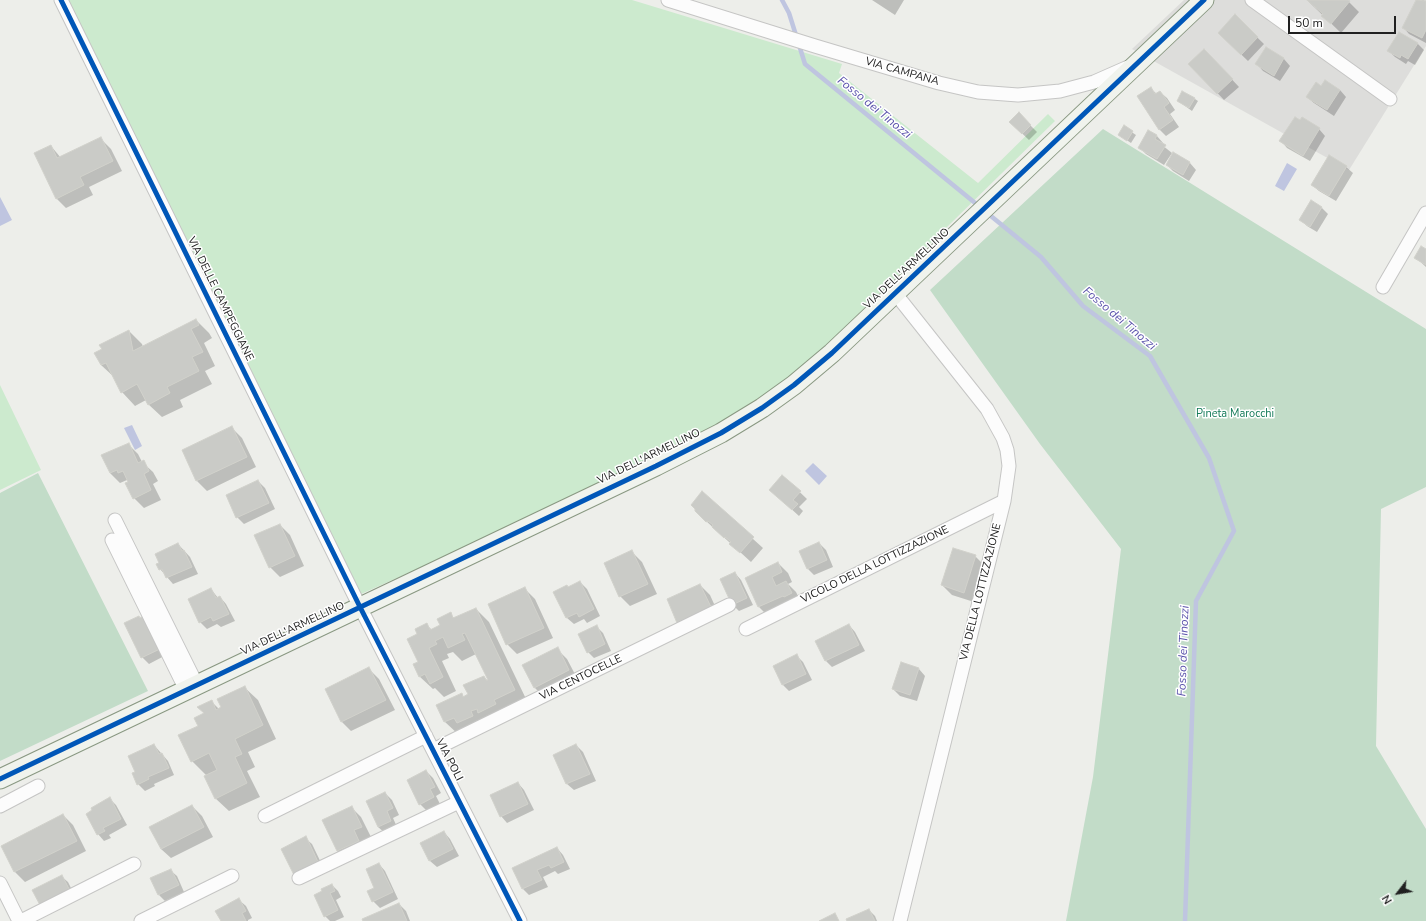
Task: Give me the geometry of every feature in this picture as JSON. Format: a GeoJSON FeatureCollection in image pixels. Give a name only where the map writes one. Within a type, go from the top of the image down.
{"type":"FeatureCollection","features":[{"type":"Feature","properties":{"kind":"street","name":"VIA DELLE CAMPEGGIANE"},"geometry":{"type":"LineString","coordinates":[[61,0],[360,608]]}},
{"type":"Feature","properties":{"kind":"street","name":"VIA CAMPANA"},"geometry":{"type":"LineString","coordinates":[[668,0],[784,37],[968,91],[1007,95],[1046,93],[1074,88],[1094,82],[1138,62]]}},
{"type":"Feature","properties":{"kind":"street","name":"VIA DELL'ARMELLINO"},"geometry":{"type":"LineString","coordinates":[[0,779],[656,466],[737,424],[773,401],[806,376],[972,222],[1204,0]]}},
{"type":"Feature","properties":{"kind":"street"},"geometry":{"type":"LineString","coordinates":[[1252,0],[1390,99]]}},
{"type":"Feature","properties":{"kind":"street"},"geometry":{"type":"LineString","coordinates":[[1383,287],[1426,213]]}},
{"type":"Feature","properties":{"kind":"street","name":"VIA DELLA LOTTIZZAZIONE"},"geometry":{"type":"LineString","coordinates":[[895,293],[981,400],[996,424],[1005,445],[1009,466],[1004,501],[900,921]]}},
{"type":"Feature","properties":{"kind":"street","name":"VICOLO DELLA LOTTIZZAZIONE"},"geometry":{"type":"LineString","coordinates":[[746,629],[1004,501]]}},
{"type":"Feature","properties":{"kind":"street"},"geometry":{"type":"LineString","coordinates":[[115,520],[192,688]]}},
{"type":"Feature","properties":{"kind":"street"},"geometry":{"type":"LineString","coordinates":[[112,540],[192,688]]}},
{"type":"Feature","properties":{"kind":"street","name":"VIA CENTOCELLE"},"geometry":{"type":"LineString","coordinates":[[433,750],[729,605]]}},
{"type":"Feature","properties":{"kind":"street","name":"VIA POLI"},"geometry":{"type":"LineString","coordinates":[[360,608],[520,921]]}},
{"type":"Feature","properties":{"kind":"street"},"geometry":{"type":"LineString","coordinates":[[264,816],[426,736]]}},
{"type":"Feature","properties":{"kind":"street"},"geometry":{"type":"LineString","coordinates":[[0,806],[38,786]]}},
{"type":"Feature","properties":{"kind":"street"},"geometry":{"type":"LineString","coordinates":[[299,878],[459,802]]}},
{"type":"Feature","properties":{"kind":"street"},"geometry":{"type":"LineString","coordinates":[[0,883],[20,921],[134,864]]}},
{"type":"Feature","properties":{"kind":"street"},"geometry":{"type":"LineString","coordinates":[[141,921],[232,876]]}},
{"type":"Feature","properties":{"kind":"shaded area"},"geometry":{"type":"Polygon","coordinates":[[[1184,0],[1426,0],[1426,46],[1349,170],[1132,49],[1184,0]]]}},
{"type":"Feature","properties":{"kind":"green space"},"geometry":{"type":"Polygon","coordinates":[[[65,0],[632,0],[842,64],[839,73],[978,183],[1048,114],[1055,121],[786,385],[689,448],[361,594],[65,0]]]}},
{"type":"Feature","properties":{"kind":"green space","name":"Pineta Marocchi"},"geometry":{"type":"Polygon","coordinates":[[[1103,129],[1426,329],[1426,487],[1381,509],[1376,746],[1426,829],[1426,921],[1066,921],[1093,777],[1121,549],[1040,444],[930,290],[1103,129]]]}},
{"type":"Feature","properties":{"kind":"green space"},"geometry":{"type":"Polygon","coordinates":[[[0,385],[41,470],[0,490],[0,385]]]}},
{"type":"Feature","properties":{"kind":"green space"},"geometry":{"type":"Polygon","coordinates":[[[38,473],[148,691],[0,761],[0,493],[38,473]]]}},
{"type":"Feature","properties":{"kind":"water"},"geometry":{"type":"Polygon","coordinates":[[[1287,163],[1297,169],[1284,191],[1275,186],[1287,163]]]}},
{"type":"Feature","properties":{"kind":"water"},"geometry":{"type":"Polygon","coordinates":[[[0,197],[12,220],[0,226],[0,197]]]}},
{"type":"Feature","properties":{"kind":"water"},"geometry":{"type":"Polygon","coordinates":[[[132,425],[142,446],[135,450],[124,428],[132,425]]]}},
{"type":"Feature","properties":{"kind":"water"},"geometry":{"type":"Polygon","coordinates":[[[813,463],[827,476],[819,485],[805,471],[813,463]]]}},
{"type":"Feature","properties":{"kind":"building"},"geometry":{"type":"Polygon","coordinates":[[[1307,0],[1350,1],[1331,24],[1321,16],[1323,14],[1307,0]]]}},
{"type":"Feature","properties":{"kind":"building"},"geometry":{"type":"Polygon","coordinates":[[[1416,0],[1426,1],[1426,30],[1422,38],[1402,28],[1416,0]]]}},
{"type":"Feature","properties":{"kind":"building"},"geometry":{"type":"Polygon","coordinates":[[[1235,14],[1258,37],[1241,55],[1218,33],[1235,14]]]}},
{"type":"Feature","properties":{"kind":"building"},"geometry":{"type":"Polygon","coordinates":[[[1399,32],[1418,43],[1408,59],[1401,55],[1400,58],[1387,51],[1399,32]]]}},
{"type":"Feature","properties":{"kind":"building"},"geometry":{"type":"Polygon","coordinates":[[[1266,47],[1284,58],[1274,76],[1255,64],[1266,47]]]}},
{"type":"Feature","properties":{"kind":"building"},"geometry":{"type":"Polygon","coordinates":[[[1204,49],[1233,79],[1217,94],[1188,64],[1204,49]]]}},
{"type":"Feature","properties":{"kind":"building"},"geometry":{"type":"Polygon","coordinates":[[[1325,80],[1340,90],[1327,110],[1306,97],[1316,82],[1321,86],[1325,80]]]}},
{"type":"Feature","properties":{"kind":"building"},"geometry":{"type":"Polygon","coordinates":[[[1151,87],[1155,94],[1160,91],[1169,103],[1164,107],[1173,120],[1159,130],[1137,96],[1151,87]]]}},
{"type":"Feature","properties":{"kind":"building"},"geometry":{"type":"Polygon","coordinates":[[[1182,91],[1195,98],[1189,108],[1177,101],[1182,91]]]}},
{"type":"Feature","properties":{"kind":"building"},"geometry":{"type":"Polygon","coordinates":[[[1019,112],[1031,125],[1022,134],[1009,122],[1019,112]]]}},
{"type":"Feature","properties":{"kind":"building"},"geometry":{"type":"Polygon","coordinates":[[[1295,117],[1300,120],[1302,117],[1320,128],[1303,156],[1279,141],[1295,117]]]}},
{"type":"Feature","properties":{"kind":"building"},"geometry":{"type":"Polygon","coordinates":[[[1124,125],[1133,131],[1127,141],[1118,135],[1124,125]]]}},
{"type":"Feature","properties":{"kind":"building"},"geometry":{"type":"Polygon","coordinates":[[[1148,130],[1157,135],[1155,139],[1166,145],[1157,159],[1138,148],[1148,130]]]}},
{"type":"Feature","properties":{"kind":"building"},"geometry":{"type":"Polygon","coordinates":[[[101,137],[113,161],[80,177],[84,185],[56,199],[34,153],[51,145],[57,158],[101,137]]]}},
{"type":"Feature","properties":{"kind":"building"},"geometry":{"type":"Polygon","coordinates":[[[1173,152],[1190,162],[1183,175],[1166,165],[1173,152]]]}},
{"type":"Feature","properties":{"kind":"building"},"geometry":{"type":"Polygon","coordinates":[[[1329,155],[1347,166],[1329,196],[1311,185],[1329,155]]]}},
{"type":"Feature","properties":{"kind":"building"},"geometry":{"type":"Polygon","coordinates":[[[1311,200],[1322,207],[1310,227],[1299,220],[1311,200]]]}},
{"type":"Feature","properties":{"kind":"building"},"geometry":{"type":"Polygon","coordinates":[[[1421,246],[1426,249],[1426,265],[1414,258],[1421,246]]]}},
{"type":"Feature","properties":{"kind":"building"},"geometry":{"type":"Polygon","coordinates":[[[196,319],[199,325],[191,329],[203,352],[192,357],[199,371],[167,387],[170,393],[148,405],[137,384],[121,393],[106,363],[101,365],[94,353],[102,349],[99,345],[129,330],[133,351],[196,319]]]}},
{"type":"Feature","properties":{"kind":"building"},"geometry":{"type":"Polygon","coordinates":[[[232,426],[247,457],[196,481],[182,450],[232,426]]]}},
{"type":"Feature","properties":{"kind":"building"},"geometry":{"type":"Polygon","coordinates":[[[129,443],[138,463],[144,460],[149,471],[144,474],[151,490],[133,499],[125,483],[128,482],[123,471],[118,473],[117,470],[110,473],[101,455],[129,443]]]}},
{"type":"Feature","properties":{"kind":"building"},"geometry":{"type":"Polygon","coordinates":[[[782,475],[801,491],[793,500],[798,504],[792,510],[769,490],[782,475]]]}},
{"type":"Feature","properties":{"kind":"building"},"geometry":{"type":"Polygon","coordinates":[[[258,480],[269,503],[236,518],[226,495],[258,480]]]}},
{"type":"Feature","properties":{"kind":"building"},"geometry":{"type":"Polygon","coordinates":[[[702,491],[754,537],[740,553],[729,544],[731,542],[712,527],[713,525],[708,521],[706,522],[691,505],[702,491]]]}},
{"type":"Feature","properties":{"kind":"building"},"geometry":{"type":"Polygon","coordinates":[[[280,524],[295,556],[269,568],[254,535],[280,524]]]}},
{"type":"Feature","properties":{"kind":"building"},"geometry":{"type":"Polygon","coordinates":[[[819,542],[827,560],[807,569],[799,551],[819,542]]]}},
{"type":"Feature","properties":{"kind":"building"},"geometry":{"type":"Polygon","coordinates":[[[178,543],[182,551],[184,550],[192,567],[166,578],[162,569],[159,570],[156,564],[159,563],[155,554],[178,543]]]}},
{"type":"Feature","properties":{"kind":"building"},"geometry":{"type":"Polygon","coordinates":[[[953,548],[976,555],[964,593],[941,585],[953,548]]]}},
{"type":"Feature","properties":{"kind":"building"},"geometry":{"type":"Polygon","coordinates":[[[632,550],[648,584],[619,597],[604,563],[632,550]]]}},
{"type":"Feature","properties":{"kind":"building"},"geometry":{"type":"Polygon","coordinates":[[[778,562],[782,572],[772,577],[776,586],[786,581],[792,593],[758,607],[745,578],[778,562]]]}},
{"type":"Feature","properties":{"kind":"building"},"geometry":{"type":"Polygon","coordinates":[[[735,572],[747,598],[732,605],[720,579],[735,572]]]}},
{"type":"Feature","properties":{"kind":"building"},"geometry":{"type":"Polygon","coordinates":[[[580,581],[594,609],[579,617],[577,613],[566,618],[553,592],[567,585],[568,587],[580,581]]]}},
{"type":"Feature","properties":{"kind":"building"},"geometry":{"type":"Polygon","coordinates":[[[700,584],[711,607],[677,623],[667,599],[700,584]]]}},
{"type":"Feature","properties":{"kind":"building"},"geometry":{"type":"Polygon","coordinates":[[[525,587],[544,628],[506,645],[488,604],[525,587]]]}},
{"type":"Feature","properties":{"kind":"building"},"geometry":{"type":"Polygon","coordinates":[[[211,588],[216,598],[220,596],[229,614],[213,621],[211,617],[199,623],[188,599],[211,588]]]}},
{"type":"Feature","properties":{"kind":"building"},"geometry":{"type":"Polygon","coordinates":[[[476,608],[515,690],[494,700],[496,704],[478,713],[477,709],[471,711],[473,716],[457,723],[454,718],[444,722],[436,705],[462,693],[463,697],[468,694],[463,685],[484,676],[486,680],[488,680],[465,633],[462,634],[465,640],[448,648],[443,637],[435,641],[437,644],[429,648],[443,677],[430,684],[425,674],[419,677],[413,664],[418,662],[407,639],[417,634],[415,629],[427,623],[430,630],[440,625],[437,619],[451,612],[453,618],[476,608]]]}},
{"type":"Feature","properties":{"kind":"building"},"geometry":{"type":"Polygon","coordinates":[[[145,615],[162,648],[141,658],[124,623],[139,616],[140,618],[145,615]]]}},
{"type":"Feature","properties":{"kind":"building"},"geometry":{"type":"Polygon","coordinates":[[[849,624],[859,645],[825,661],[815,641],[849,624]]]}},
{"type":"Feature","properties":{"kind":"building"},"geometry":{"type":"Polygon","coordinates":[[[597,625],[605,644],[587,653],[578,634],[597,625]]]}},
{"type":"Feature","properties":{"kind":"building"},"geometry":{"type":"Polygon","coordinates":[[[558,647],[569,670],[534,688],[522,665],[558,647]]]}},
{"type":"Feature","properties":{"kind":"building"},"geometry":{"type":"Polygon","coordinates":[[[797,654],[806,674],[782,685],[773,666],[797,654]]]}},
{"type":"Feature","properties":{"kind":"building"},"geometry":{"type":"Polygon","coordinates":[[[901,662],[919,668],[910,695],[892,689],[901,662]]]}},
{"type":"Feature","properties":{"kind":"building"},"geometry":{"type":"Polygon","coordinates":[[[369,667],[386,700],[341,722],[325,689],[369,667]]]}},
{"type":"Feature","properties":{"kind":"building"},"geometry":{"type":"Polygon","coordinates":[[[245,686],[263,725],[235,739],[242,754],[235,757],[247,783],[215,799],[204,776],[217,770],[209,753],[191,762],[178,735],[198,726],[194,718],[204,713],[197,707],[212,700],[216,710],[221,707],[217,699],[245,686]]]}},
{"type":"Feature","properties":{"kind":"building"},"geometry":{"type":"Polygon","coordinates":[[[154,744],[159,754],[162,753],[169,768],[148,777],[149,779],[137,785],[132,773],[135,772],[128,756],[154,744]]]}},
{"type":"Feature","properties":{"kind":"building"},"geometry":{"type":"Polygon","coordinates":[[[576,744],[590,774],[566,784],[553,755],[576,744]]]}},
{"type":"Feature","properties":{"kind":"building"},"geometry":{"type":"Polygon","coordinates":[[[426,770],[435,787],[430,789],[434,797],[419,805],[407,780],[426,770]]]}},
{"type":"Feature","properties":{"kind":"building"},"geometry":{"type":"Polygon","coordinates":[[[518,782],[528,804],[500,817],[490,795],[518,782]]]}},
{"type":"Feature","properties":{"kind":"building"},"geometry":{"type":"Polygon","coordinates":[[[385,792],[393,808],[387,811],[391,821],[378,827],[366,801],[385,792]]]}},
{"type":"Feature","properties":{"kind":"building"},"geometry":{"type":"Polygon","coordinates":[[[110,797],[121,819],[103,828],[105,831],[97,835],[86,814],[92,810],[91,808],[110,797]]]}},
{"type":"Feature","properties":{"kind":"building"},"geometry":{"type":"Polygon","coordinates":[[[192,805],[204,827],[161,849],[149,827],[192,805]]]}},
{"type":"Feature","properties":{"kind":"building"},"geometry":{"type":"Polygon","coordinates":[[[352,806],[362,827],[354,830],[359,841],[337,851],[322,820],[352,806]]]}},
{"type":"Feature","properties":{"kind":"building"},"geometry":{"type":"Polygon","coordinates":[[[63,814],[77,841],[14,872],[1,846],[63,814]]]}},
{"type":"Feature","properties":{"kind":"building"},"geometry":{"type":"Polygon","coordinates":[[[444,831],[453,849],[429,861],[420,843],[444,831]]]}},
{"type":"Feature","properties":{"kind":"building"},"geometry":{"type":"Polygon","coordinates":[[[306,836],[319,864],[295,877],[281,849],[306,836]]]}},
{"type":"Feature","properties":{"kind":"building"},"geometry":{"type":"Polygon","coordinates":[[[557,847],[564,862],[551,868],[549,865],[537,870],[542,880],[522,889],[512,868],[557,847]]]}},
{"type":"Feature","properties":{"kind":"building"},"geometry":{"type":"Polygon","coordinates":[[[379,863],[393,892],[372,902],[367,891],[374,888],[366,869],[379,863]]]}},
{"type":"Feature","properties":{"kind":"building"},"geometry":{"type":"Polygon","coordinates":[[[171,869],[179,885],[158,895],[150,878],[171,869]]]}},
{"type":"Feature","properties":{"kind":"building"},"geometry":{"type":"Polygon","coordinates":[[[62,875],[70,891],[41,907],[32,890],[62,875]]]}},
{"type":"Feature","properties":{"kind":"building"},"geometry":{"type":"Polygon","coordinates":[[[332,884],[335,891],[330,893],[338,910],[324,917],[314,895],[322,891],[321,889],[332,884]]]}},
{"type":"Feature","properties":{"kind":"building"},"geometry":{"type":"Polygon","coordinates":[[[239,898],[246,911],[242,913],[246,921],[221,921],[215,911],[239,898]]]}},
{"type":"Feature","properties":{"kind":"building"},"geometry":{"type":"Polygon","coordinates":[[[399,903],[407,921],[363,921],[362,919],[399,903]]]}},
{"type":"Feature","properties":{"kind":"building"},"geometry":{"type":"Polygon","coordinates":[[[869,909],[875,921],[847,921],[846,919],[869,909]]]}},
{"type":"Feature","properties":{"kind":"building"},"geometry":{"type":"Polygon","coordinates":[[[835,913],[839,921],[819,921],[835,913]]]}},
{"type":"Feature","properties":{"kind":"waterway","name":"Fosso dei Tinozzi"},"geometry":{"type":"LineString","coordinates":[[782,0],[789,13],[805,64],[980,207]]}},
{"type":"Feature","properties":{"kind":"waterway","name":"Fosso dei Tinozzi"},"geometry":{"type":"LineString","coordinates":[[986,212],[1041,257],[1083,306],[1150,356],[1209,458],[1234,531],[1196,601],[1185,921]]}},
{"type":"Feature","properties":{"kind":"cycle path"},"geometry":{"type":"LineString","coordinates":[[61,0],[360,607],[520,921]]}},
{"type":"Feature","properties":{"kind":"cycle path"},"geometry":{"type":"LineString","coordinates":[[0,779],[656,466],[721,433],[762,408],[794,385],[832,353],[1204,0]]}}]}
